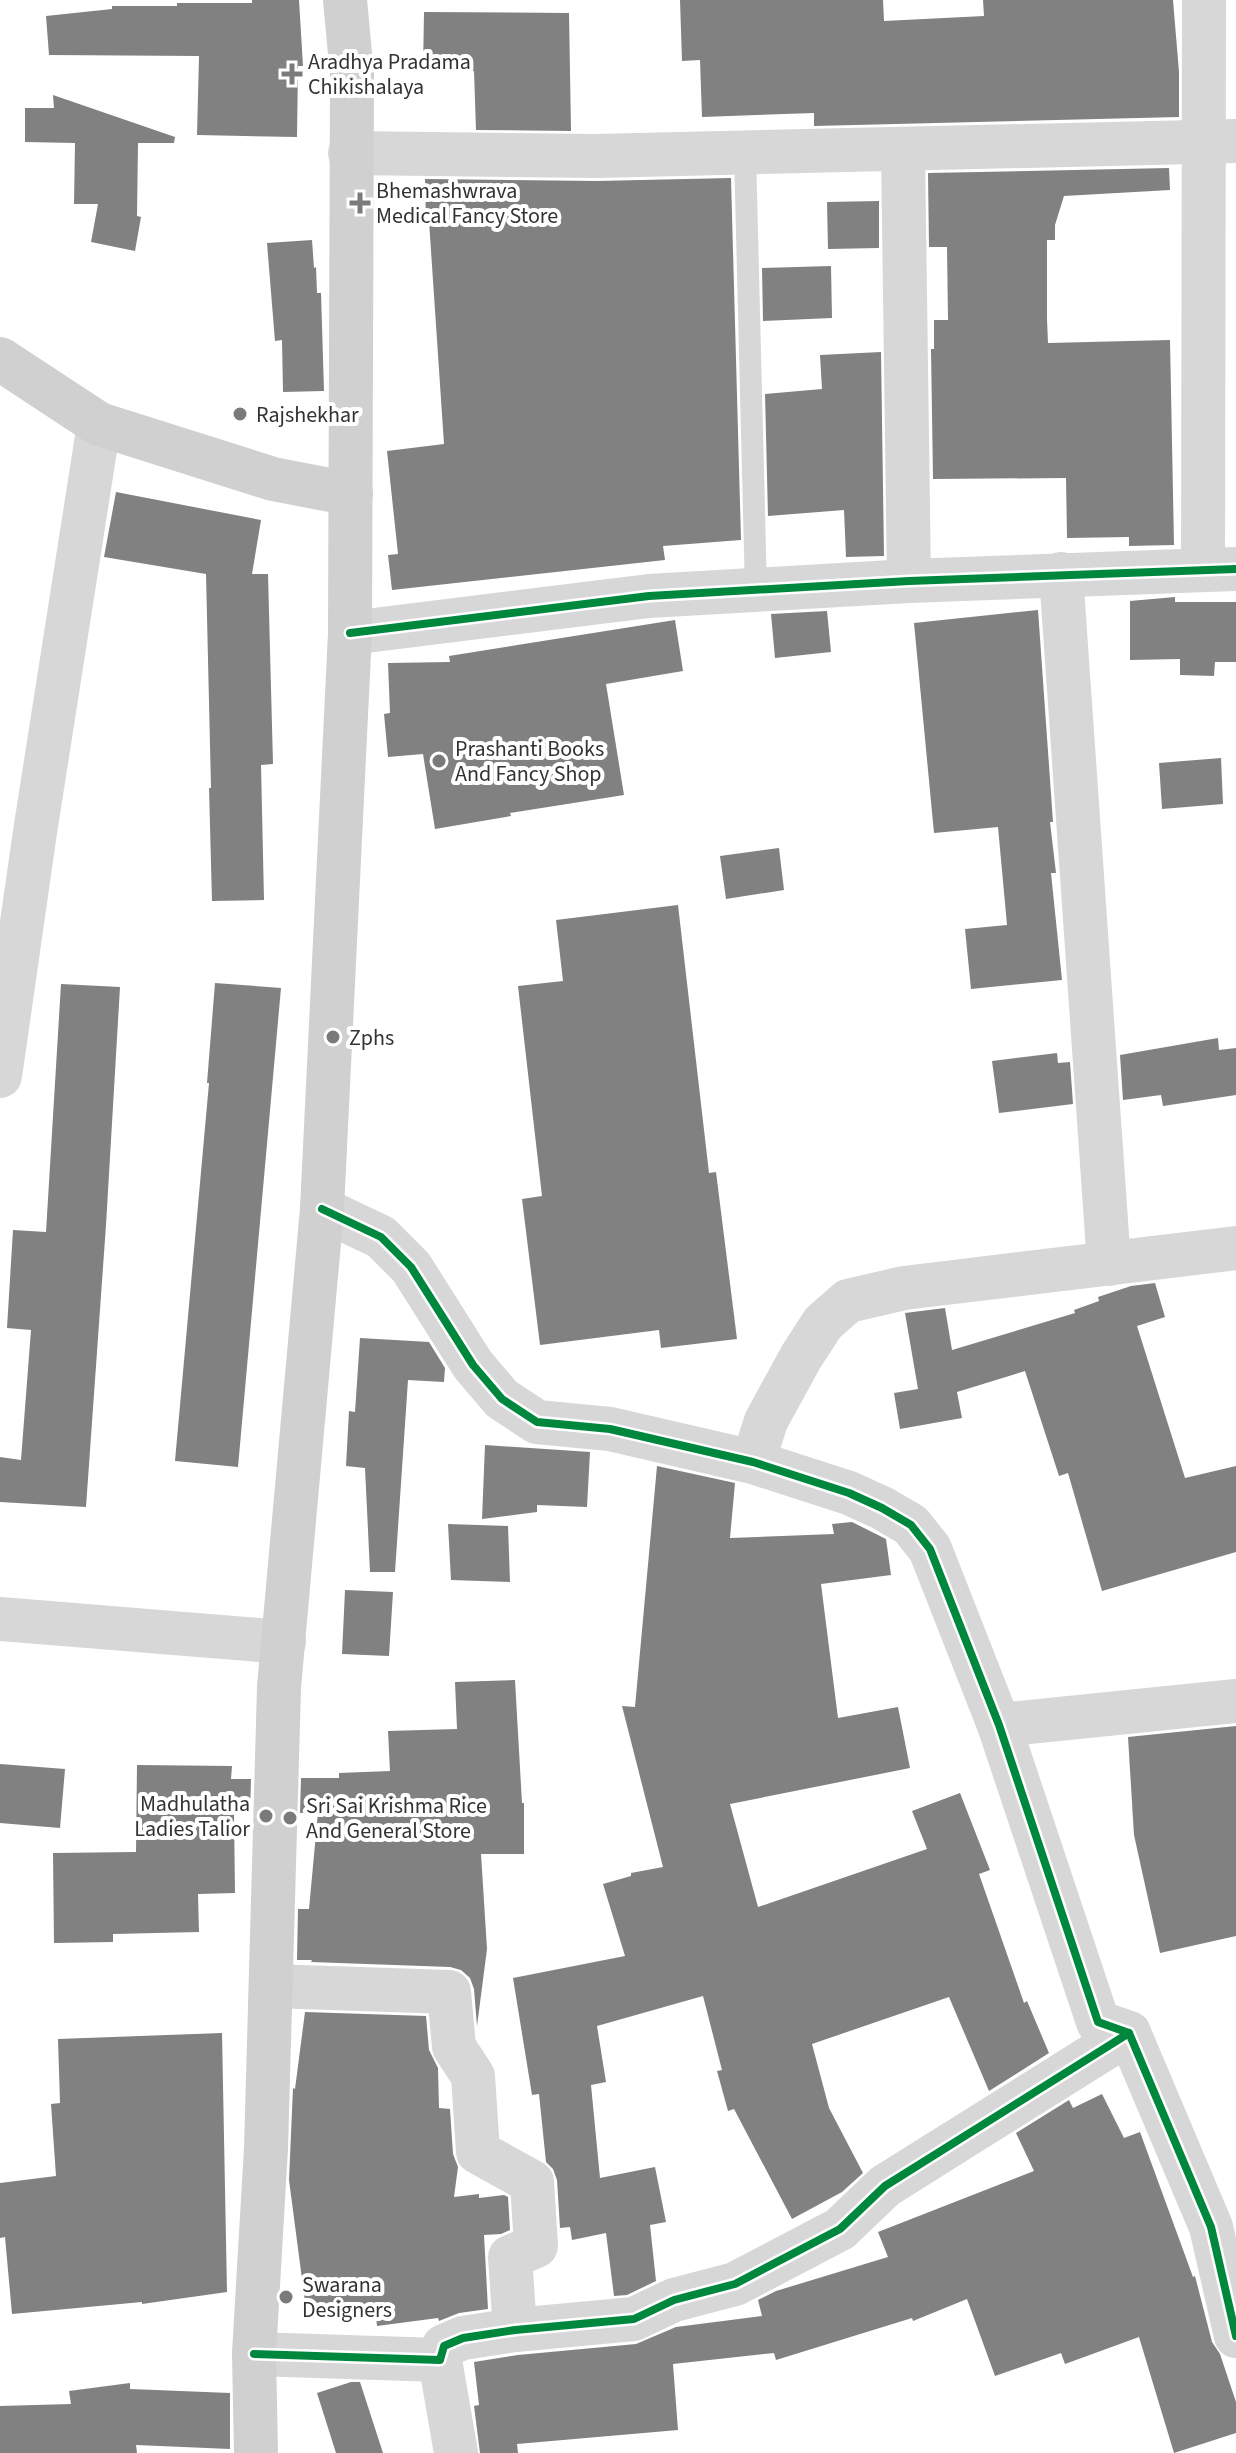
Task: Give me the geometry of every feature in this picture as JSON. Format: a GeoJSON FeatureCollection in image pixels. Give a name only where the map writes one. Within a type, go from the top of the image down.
{"type":"FeatureCollection","features":[{"type":"Feature","properties":{"kind":"main road"},"geometry":{"type":"LineString","coordinates":[[256,2453],[254,2354],[262,2250],[279,1687],[322,1209],[350,633],[352,75],[345,0]]}},
{"type":"Feature","properties":{"kind":"main road"},"geometry":{"type":"LineString","coordinates":[[0,359],[99,424],[273,479],[351,494]]}},
{"type":"Feature","properties":{"kind":"street"},"geometry":{"type":"LineString","coordinates":[[350,633],[649,596],[909,581],[1219,569],[1219,142],[1204,0]]}},
{"type":"Feature","properties":{"kind":"street"},"geometry":{"type":"LineString","coordinates":[[350,153],[596,156],[1219,142]]}},
{"type":"Feature","properties":{"kind":"street"},"geometry":{"type":"LineString","coordinates":[[903,150],[909,581]]}},
{"type":"Feature","properties":{"kind":"street"},"geometry":{"type":"LineString","coordinates":[[0,1076],[18,830],[99,424]]}},
{"type":"Feature","properties":{"kind":"street"},"geometry":{"type":"LineString","coordinates":[[1061,574],[1109,1264]]}},
{"type":"Feature","properties":{"kind":"street"},"geometry":{"type":"LineString","coordinates":[[322,1209],[381,1237],[411,1267],[473,1365],[502,1399],[537,1422],[610,1429],[753,1462],[849,1493],[911,1525],[930,1549],[999,1725],[1098,2022],[1129,2033],[1211,2227],[1236,2336]]}},
{"type":"Feature","properties":{"kind":"street"},"geometry":{"type":"LineString","coordinates":[[753,1462],[766,1421],[801,1357],[823,1323],[848,1301],[904,1288],[1236,1248]]}},
{"type":"Feature","properties":{"kind":"street"},"geometry":{"type":"LineString","coordinates":[[0,1619],[284,1642]]}},
{"type":"Feature","properties":{"kind":"street"},"geometry":{"type":"LineString","coordinates":[[999,1725],[1236,1701]]}},
{"type":"Feature","properties":{"kind":"street"},"geometry":{"type":"LineString","coordinates":[[271,1986],[449,1992],[454,2047],[473,2076],[478,2152],[532,2182],[536,2246],[510,2257],[515,2330]]}},
{"type":"Feature","properties":{"kind":"street"},"geometry":{"type":"LineString","coordinates":[[456,2453],[440,2360],[444,2346],[463,2338],[515,2330],[634,2319],[674,2300],[735,2284],[840,2229],[885,2186],[1129,2033]]}},
{"type":"Feature","properties":{"kind":"street"},"geometry":{"type":"LineString","coordinates":[[254,2354],[440,2360]]}},
{"type":"Feature","properties":{"kind":"lane"},"geometry":{"type":"LineString","coordinates":[[745,153],[756,591]]}},
{"type":"Feature","properties":{"kind":"building"},"geometry":{"type":"Polygon","coordinates":[[[252,0],[299,0],[303,66],[298,66],[297,137],[197,135],[199,56],[49,55],[46,16],[112,9],[112,6],[252,3],[252,0]]]}},
{"type":"Feature","properties":{"kind":"building"},"geometry":{"type":"Polygon","coordinates":[[[680,0],[883,0],[884,21],[984,16],[983,0],[1173,0],[1179,117],[814,126],[814,113],[702,117],[700,60],[682,61],[680,0]]]}},
{"type":"Feature","properties":{"kind":"building"},"geometry":{"type":"Polygon","coordinates":[[[424,12],[569,13],[571,131],[476,130],[474,71],[423,70],[424,12]]]}},
{"type":"Feature","properties":{"kind":"building"},"geometry":{"type":"Polygon","coordinates":[[[53,95],[175,137],[174,143],[138,143],[137,216],[141,217],[135,251],[91,242],[98,204],[74,204],[75,143],[25,142],[25,108],[54,108],[53,95]]]}},
{"type":"Feature","properties":{"kind":"building"},"geometry":{"type":"Polygon","coordinates":[[[1169,168],[1170,190],[1064,196],[1055,225],[1055,240],[1047,240],[1047,319],[1048,343],[1170,340],[1174,545],[1129,546],[1129,537],[1067,538],[1066,478],[933,479],[931,349],[934,349],[934,320],[948,320],[947,247],[929,247],[928,173],[1169,168]]]}},
{"type":"Feature","properties":{"kind":"building"},"geometry":{"type":"Polygon","coordinates":[[[731,178],[741,540],[663,546],[665,560],[392,590],[388,555],[398,554],[387,451],[444,444],[425,179],[597,181],[731,178]]]}},
{"type":"Feature","properties":{"kind":"building"},"geometry":{"type":"Polygon","coordinates":[[[879,201],[879,248],[828,249],[827,202],[879,201]]]}},
{"type":"Feature","properties":{"kind":"building"},"geometry":{"type":"Polygon","coordinates":[[[312,240],[317,293],[321,293],[324,391],[283,392],[282,340],[275,341],[267,243],[312,240]]]}},
{"type":"Feature","properties":{"kind":"building"},"geometry":{"type":"Polygon","coordinates":[[[831,266],[832,318],[763,321],[762,268],[831,266]]]}},
{"type":"Feature","properties":{"kind":"building"},"geometry":{"type":"Polygon","coordinates":[[[881,352],[884,556],[846,557],[844,510],[768,516],[765,394],[822,389],[820,355],[881,352]]]}},
{"type":"Feature","properties":{"kind":"building"},"geometry":{"type":"Polygon","coordinates":[[[116,492],[261,520],[252,574],[268,574],[273,764],[261,765],[264,900],[212,901],[206,574],[104,557],[116,492]]]}},
{"type":"Feature","properties":{"kind":"building"},"geometry":{"type":"Polygon","coordinates":[[[1175,597],[1175,602],[1236,602],[1236,662],[1215,662],[1214,676],[1180,675],[1180,659],[1130,660],[1130,601],[1175,597]]]}},
{"type":"Feature","properties":{"kind":"building"},"geometry":{"type":"Polygon","coordinates":[[[1038,610],[1053,822],[1050,822],[1056,873],[1051,873],[1062,980],[971,989],[965,929],[1007,925],[998,827],[934,833],[914,623],[1038,610]]]}},
{"type":"Feature","properties":{"kind":"building"},"geometry":{"type":"Polygon","coordinates":[[[827,611],[831,652],[775,658],[771,614],[827,611]]]}},
{"type":"Feature","properties":{"kind":"building"},"geometry":{"type":"Polygon","coordinates":[[[675,620],[683,671],[606,684],[624,795],[510,813],[511,816],[435,829],[423,754],[388,757],[384,714],[390,713],[388,663],[450,662],[449,656],[675,620]]]}},
{"type":"Feature","properties":{"kind":"building"},"geometry":{"type":"Polygon","coordinates":[[[1221,758],[1223,804],[1162,809],[1159,763],[1221,758]]]}},
{"type":"Feature","properties":{"kind":"building"},"geometry":{"type":"Polygon","coordinates":[[[779,848],[784,890],[726,899],[720,856],[779,848]]]}},
{"type":"Feature","properties":{"kind":"building"},"geometry":{"type":"Polygon","coordinates":[[[678,905],[709,1173],[716,1172],[737,1339],[661,1348],[659,1330],[540,1345],[522,1199],[542,1196],[518,986],[563,981],[556,920],[678,905]]]}},
{"type":"Feature","properties":{"kind":"building"},"geometry":{"type":"Polygon","coordinates":[[[215,983],[281,988],[238,1467],[175,1461],[215,983]]]}},
{"type":"Feature","properties":{"kind":"building"},"geometry":{"type":"Polygon","coordinates":[[[61,984],[120,987],[86,1507],[0,1502],[0,1457],[21,1460],[31,1330],[7,1328],[13,1230],[46,1232],[61,984]]]}},
{"type":"Feature","properties":{"kind":"building"},"geometry":{"type":"Polygon","coordinates":[[[1218,1038],[1219,1050],[1236,1048],[1236,1095],[1163,1106],[1161,1095],[1123,1100],[1120,1055],[1218,1038]]]}},
{"type":"Feature","properties":{"kind":"building"},"geometry":{"type":"Polygon","coordinates":[[[1057,1053],[1058,1063],[1070,1062],[1073,1104],[999,1113],[992,1061],[1057,1053]]]}},
{"type":"Feature","properties":{"kind":"building"},"geometry":{"type":"Polygon","coordinates":[[[1155,1283],[1165,1317],[1137,1326],[1185,1478],[1236,1466],[1236,1552],[1102,1591],[1068,1473],[1059,1476],[1025,1371],[957,1392],[962,1418],[900,1429],[894,1393],[918,1389],[905,1313],[945,1308],[952,1350],[1075,1313],[1074,1310],[1099,1301],[1098,1297],[1131,1286],[1155,1283]]]}},
{"type":"Feature","properties":{"kind":"building"},"geometry":{"type":"Polygon","coordinates":[[[360,1338],[429,1342],[445,1368],[444,1382],[408,1380],[395,1572],[370,1572],[365,1468],[346,1466],[349,1411],[355,1412],[360,1338]]]}},
{"type":"Feature","properties":{"kind":"building"},"geometry":{"type":"Polygon","coordinates":[[[485,1445],[590,1452],[587,1507],[537,1505],[537,1512],[482,1519],[485,1445]]]}},
{"type":"Feature","properties":{"kind":"building"},"geometry":{"type":"Polygon","coordinates":[[[657,1466],[735,1483],[730,1538],[834,1534],[832,1524],[852,1522],[886,1539],[891,1575],[821,1584],[838,1718],[898,1707],[910,1768],[730,1804],[758,1907],[927,1849],[912,1811],[960,1793],[990,1870],[979,1874],[1024,2003],[1027,2001],[1049,2053],[989,2091],[949,1997],[812,2044],[829,2108],[863,2173],[842,2192],[792,2219],[734,2109],[728,2111],[717,2071],[722,2070],[703,1996],[597,2026],[606,2082],[591,2085],[600,2178],[655,2167],[666,2222],[650,2225],[656,2281],[627,2295],[614,2296],[606,2233],[572,2240],[570,2227],[560,2228],[557,2180],[546,2162],[539,2094],[532,2095],[513,1978],[625,1956],[603,1884],[631,1876],[631,1873],[663,1867],[622,1706],[635,1707],[657,1466]]]}},
{"type":"Feature","properties":{"kind":"building"},"geometry":{"type":"Polygon","coordinates":[[[448,1524],[508,1526],[510,1582],[451,1580],[448,1524]]]}},
{"type":"Feature","properties":{"kind":"building"},"geometry":{"type":"Polygon","coordinates":[[[345,1590],[393,1592],[389,1656],[342,1654],[345,1590]]]}},
{"type":"Feature","properties":{"kind":"building"},"geometry":{"type":"Polygon","coordinates":[[[515,1680],[524,1803],[524,1854],[481,1854],[487,1949],[477,2026],[474,1989],[470,1978],[461,1970],[297,1960],[298,1909],[309,1909],[318,1812],[300,1813],[301,1778],[339,1778],[339,1773],[390,1771],[388,1731],[457,1729],[455,1682],[515,1680]]]}},
{"type":"Feature","properties":{"kind":"building"},"geometry":{"type":"Polygon","coordinates":[[[1236,1726],[1236,1936],[1160,1953],[1134,1835],[1128,1737],[1236,1726]]]}},
{"type":"Feature","properties":{"kind":"building"},"geometry":{"type":"Polygon","coordinates":[[[0,1764],[65,1769],[60,1828],[0,1823],[0,1764]]]}},
{"type":"Feature","properties":{"kind":"building"},"geometry":{"type":"Polygon","coordinates":[[[137,1765],[232,1766],[231,1779],[251,1779],[250,1814],[234,1814],[235,1893],[198,1894],[199,1932],[113,1934],[113,1942],[54,1943],[53,1853],[136,1852],[137,1765]]]}},
{"type":"Feature","properties":{"kind":"building"},"geometry":{"type":"Polygon","coordinates":[[[305,2012],[426,2016],[429,2050],[438,2068],[439,2108],[450,2109],[453,2154],[458,2167],[454,2197],[479,2194],[479,2198],[508,2197],[510,2230],[484,2235],[488,2309],[459,2313],[439,2321],[438,2318],[377,2326],[375,2307],[307,2317],[289,2180],[293,2088],[305,2012]]]}},
{"type":"Feature","properties":{"kind":"building"},"geometry":{"type":"Polygon","coordinates":[[[222,2033],[227,2292],[142,2304],[12,2314],[5,2237],[0,2238],[0,2183],[56,2176],[51,2104],[60,2103],[58,2039],[222,2033]]]}},
{"type":"Feature","properties":{"kind":"building"},"geometry":{"type":"Polygon","coordinates":[[[1102,2094],[1124,2138],[1140,2132],[1195,2276],[1212,2342],[1220,2354],[1236,2402],[1236,2433],[1174,2453],[1139,2337],[1065,2364],[1061,2353],[995,2376],[967,2299],[913,2321],[912,2318],[776,2360],[774,2353],[673,2364],[678,2430],[517,2444],[518,2453],[480,2453],[474,2406],[479,2405],[474,2362],[636,2344],[676,2327],[762,2316],[758,2300],[776,2291],[888,2257],[878,2232],[1034,2171],[1016,2133],[1069,2100],[1073,2108],[1102,2094]]]}},
{"type":"Feature","properties":{"kind":"building"},"geometry":{"type":"Polygon","coordinates":[[[360,2382],[383,2453],[336,2453],[317,2393],[360,2382]]]}},
{"type":"Feature","properties":{"kind":"building"},"geometry":{"type":"Polygon","coordinates":[[[130,2383],[130,2389],[230,2393],[230,2449],[136,2445],[137,2453],[0,2453],[0,2406],[71,2404],[69,2391],[130,2383]]]}},
{"type":"Feature","properties":{"kind":"cycle path"},"geometry":{"type":"LineString","coordinates":[[350,633],[649,596],[909,581],[1236,569]]}},
{"type":"Feature","properties":{"kind":"cycle path"},"geometry":{"type":"LineString","coordinates":[[322,1209],[381,1237],[411,1267],[473,1365],[502,1399],[537,1422],[610,1429],[753,1462],[849,1493],[911,1525],[930,1549],[999,1725],[1098,2022],[1129,2033],[1211,2227],[1236,2336]]}},
{"type":"Feature","properties":{"kind":"cycle path"},"geometry":{"type":"LineString","coordinates":[[254,2354],[440,2360],[444,2346],[463,2338],[634,2319],[674,2300],[735,2284],[840,2229],[885,2186],[1129,2033]]}},
{"type":"Feature","properties":{"kind":"place","name":"Aradhya Pradama Chikishalaya"},"geometry":{"type":"Point","coordinates":[292,74]}},
{"type":"Feature","properties":{"kind":"place","name":"Bhemashwrava Medical Fancy Store"},"geometry":{"type":"Point","coordinates":[360,203]}},
{"type":"Feature","properties":{"kind":"place","name":"Rajshekhar"},"geometry":{"type":"Point","coordinates":[240,414]}},
{"type":"Feature","properties":{"kind":"place","name":"Prashanti Books And Fancy Shop"},"geometry":{"type":"Point","coordinates":[439,761]}},
{"type":"Feature","properties":{"kind":"place","name":"Zphs"},"geometry":{"type":"Point","coordinates":[333,1037]}},
{"type":"Feature","properties":{"kind":"place","name":"Madhulatha Ladies Talior"},"geometry":{"type":"Point","coordinates":[266,1816]}},
{"type":"Feature","properties":{"kind":"place","name":"Sri Sai Krishma Rice And General Store"},"geometry":{"type":"Point","coordinates":[290,1818]}},
{"type":"Feature","properties":{"kind":"place","name":"Swarana Designers"},"geometry":{"type":"Point","coordinates":[286,2297]}}]}
